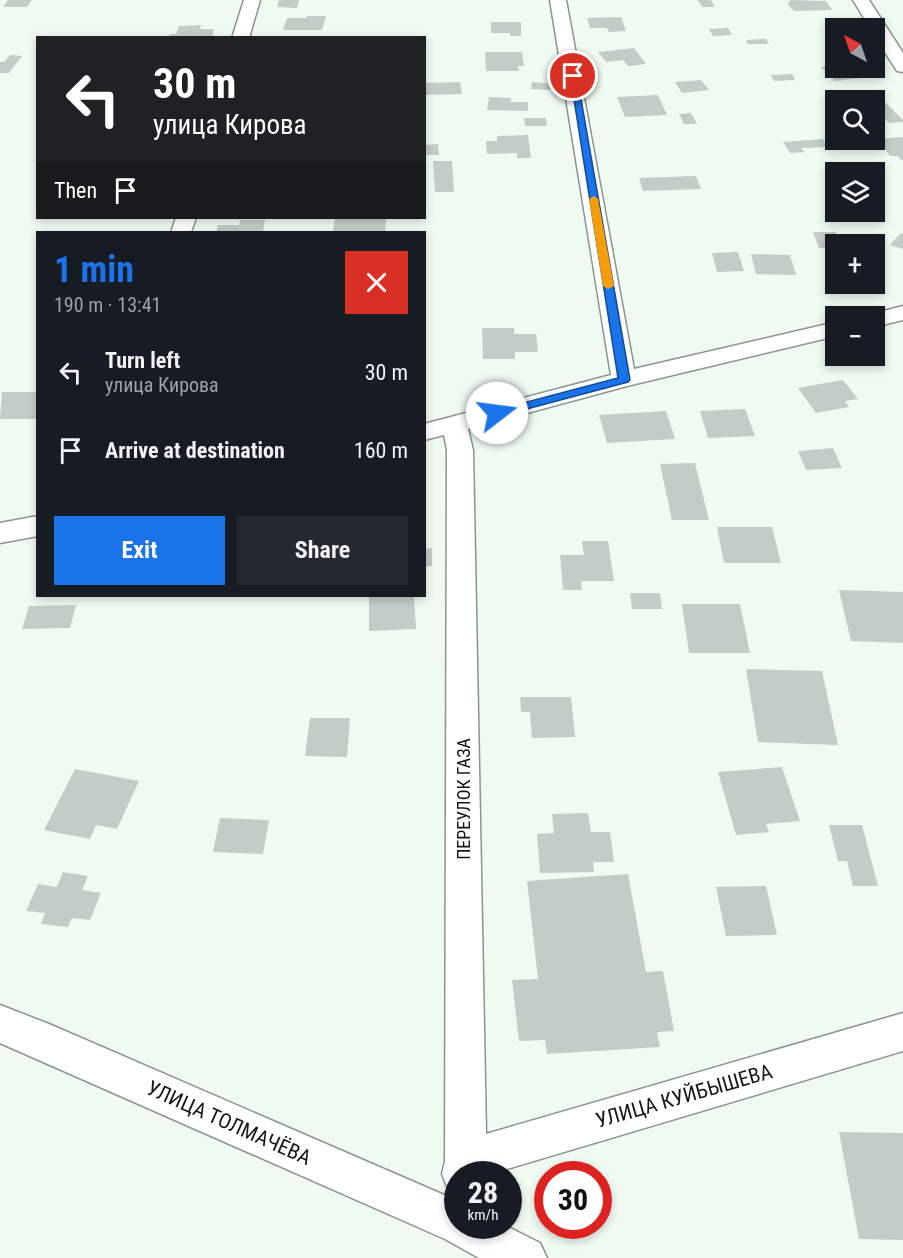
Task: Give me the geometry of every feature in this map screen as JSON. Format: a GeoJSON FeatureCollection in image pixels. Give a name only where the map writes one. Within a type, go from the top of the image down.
{"type":"FeatureCollection","features":[{"type":"Feature","properties":{"kind":"street"},"geometry":{"type":"LineString","coordinates":[[241,36],[252,0]]}},
{"type":"Feature","properties":{"kind":"street"},"geometry":{"type":"LineString","coordinates":[[558,0],[624,380]]}},
{"type":"Feature","properties":{"kind":"street"},"geometry":{"type":"LineString","coordinates":[[861,0],[903,67]]}},
{"type":"Feature","properties":{"kind":"street"},"geometry":{"type":"LineString","coordinates":[[885,317],[903,313]]}},
{"type":"Feature","properties":{"kind":"street"},"geometry":{"type":"LineString","coordinates":[[439,428],[825,332]]}},
{"type":"Feature","properties":{"kind":"street","name":"ПЕРЕУЛОК ГАЗА"},"geometry":{"type":"LineString","coordinates":[[439,428],[460,450],[465,1161]]}},
{"type":"Feature","properties":{"kind":"street"},"geometry":{"type":"LineString","coordinates":[[0,533],[36,526]]}},
{"type":"Feature","properties":{"kind":"street","name":"УЛИЦА ТОЛМАЧЁВА"},"geometry":{"type":"LineString","coordinates":[[0,1024],[35,1037],[444,1214]]}},
{"type":"Feature","properties":{"kind":"street","name":"УЛИЦА КУЙБЫШЕВА"},"geometry":{"type":"LineString","coordinates":[[488,1161],[903,1032]]}},
{"type":"Feature","properties":{"kind":"street","name":"УЛИЦА ТОЛМАЧЁВА"},"geometry":{"type":"LineString","coordinates":[[492,1239],[525,1258]]}},
{"type":"Feature","properties":{"kind":"building"},"geometry":{"type":"Polygon","coordinates":[[[8,0],[32,0],[27,7],[3,7],[8,0]]]}},
{"type":"Feature","properties":{"kind":"building"},"geometry":{"type":"Polygon","coordinates":[[[279,0],[299,0],[297,8],[277,7],[279,0]]]}},
{"type":"Feature","properties":{"kind":"building"},"geometry":{"type":"Polygon","coordinates":[[[698,0],[711,0],[715,7],[702,7],[698,0]]]}},
{"type":"Feature","properties":{"kind":"building"},"geometry":{"type":"Polygon","coordinates":[[[789,0],[826,1],[832,10],[794,11],[787,2],[790,2],[789,0]]]}},
{"type":"Feature","properties":{"kind":"building"},"geometry":{"type":"Polygon","coordinates":[[[307,16],[326,16],[322,30],[283,30],[287,18],[306,18],[307,16]]]}},
{"type":"Feature","properties":{"kind":"building"},"geometry":{"type":"Polygon","coordinates":[[[621,17],[626,31],[609,32],[607,28],[590,28],[587,18],[621,17]]]}},
{"type":"Feature","properties":{"kind":"building"},"geometry":{"type":"Polygon","coordinates":[[[491,22],[521,22],[521,36],[510,36],[510,33],[491,33],[491,22]]]}},
{"type":"Feature","properties":{"kind":"building"},"geometry":{"type":"Polygon","coordinates":[[[201,25],[200,29],[214,29],[212,36],[170,36],[176,34],[179,26],[201,25]]]}},
{"type":"Feature","properties":{"kind":"building"},"geometry":{"type":"Polygon","coordinates":[[[728,28],[732,35],[713,36],[709,29],[728,28]]]}},
{"type":"Feature","properties":{"kind":"building"},"geometry":{"type":"Polygon","coordinates":[[[766,39],[769,44],[748,44],[746,40],[766,39]]]}},
{"type":"Feature","properties":{"kind":"building"},"geometry":{"type":"Polygon","coordinates":[[[634,48],[646,64],[628,66],[623,60],[606,62],[598,52],[634,48]]]}},
{"type":"Feature","properties":{"kind":"building"},"geometry":{"type":"Polygon","coordinates":[[[485,52],[522,52],[524,66],[518,66],[519,71],[486,71],[485,52]]]}},
{"type":"Feature","properties":{"kind":"building"},"geometry":{"type":"Polygon","coordinates":[[[10,55],[22,56],[9,73],[0,73],[0,62],[4,62],[10,55]]]}},
{"type":"Feature","properties":{"kind":"building"},"geometry":{"type":"Polygon","coordinates":[[[792,74],[795,80],[774,81],[771,75],[792,74]]]}},
{"type":"Feature","properties":{"kind":"building"},"geometry":{"type":"Polygon","coordinates":[[[832,78],[860,78],[835,81],[832,78]]]}},
{"type":"Feature","properties":{"kind":"building"},"geometry":{"type":"Polygon","coordinates":[[[701,80],[709,90],[682,93],[675,82],[701,80]]]}},
{"type":"Feature","properties":{"kind":"building"},"geometry":{"type":"Polygon","coordinates":[[[460,82],[462,94],[426,95],[426,83],[460,82]]]}},
{"type":"Feature","properties":{"kind":"building"},"geometry":{"type":"Polygon","coordinates":[[[532,82],[554,84],[553,90],[531,89],[532,82]]]}},
{"type":"Feature","properties":{"kind":"building"},"geometry":{"type":"Polygon","coordinates":[[[658,95],[667,115],[625,117],[617,97],[658,95]]]}},
{"type":"Feature","properties":{"kind":"building"},"geometry":{"type":"Polygon","coordinates":[[[489,97],[511,98],[511,102],[528,102],[528,111],[487,110],[489,97]]]}},
{"type":"Feature","properties":{"kind":"building"},"geometry":{"type":"Polygon","coordinates":[[[885,103],[903,122],[889,123],[885,119],[885,103]]]}},
{"type":"Feature","properties":{"kind":"building"},"geometry":{"type":"Polygon","coordinates":[[[691,113],[697,124],[684,124],[679,114],[691,113]]]}},
{"type":"Feature","properties":{"kind":"building"},"geometry":{"type":"Polygon","coordinates":[[[524,118],[546,118],[547,126],[525,126],[524,118]]]}},
{"type":"Feature","properties":{"kind":"building"},"geometry":{"type":"Polygon","coordinates":[[[528,135],[531,158],[517,158],[517,153],[487,154],[486,141],[497,141],[497,136],[528,135]]]}},
{"type":"Feature","properties":{"kind":"building"},"geometry":{"type":"Polygon","coordinates":[[[903,137],[903,160],[898,156],[890,156],[885,149],[885,138],[903,137]]]}},
{"type":"Feature","properties":{"kind":"building"},"geometry":{"type":"Polygon","coordinates":[[[823,139],[825,147],[801,148],[804,152],[790,153],[783,142],[823,139]]]}},
{"type":"Feature","properties":{"kind":"building"},"geometry":{"type":"Polygon","coordinates":[[[438,144],[439,155],[426,155],[426,145],[438,144]]]}},
{"type":"Feature","properties":{"kind":"building"},"geometry":{"type":"Polygon","coordinates":[[[433,161],[452,161],[454,192],[435,192],[433,161]]]}},
{"type":"Feature","properties":{"kind":"building"},"geometry":{"type":"Polygon","coordinates":[[[696,176],[701,189],[643,191],[639,178],[696,176]]]}},
{"type":"Feature","properties":{"kind":"building"},"geometry":{"type":"Polygon","coordinates":[[[335,219],[386,219],[385,231],[333,231],[335,219]]]}},
{"type":"Feature","properties":{"kind":"building"},"geometry":{"type":"Polygon","coordinates":[[[240,220],[265,220],[263,231],[216,231],[218,225],[239,225],[240,220]]]}},
{"type":"Feature","properties":{"kind":"building"},"geometry":{"type":"Polygon","coordinates":[[[813,232],[836,232],[837,234],[825,234],[825,248],[819,248],[813,232]]]}},
{"type":"Feature","properties":{"kind":"building"},"geometry":{"type":"Polygon","coordinates":[[[901,233],[903,234],[903,249],[890,245],[901,233]]]}},
{"type":"Feature","properties":{"kind":"building"},"geometry":{"type":"Polygon","coordinates":[[[738,252],[744,271],[717,272],[712,253],[738,252]]]}},
{"type":"Feature","properties":{"kind":"building"},"geometry":{"type":"Polygon","coordinates":[[[751,254],[790,255],[796,275],[756,274],[751,254]]]}},
{"type":"Feature","properties":{"kind":"building"},"geometry":{"type":"Polygon","coordinates":[[[482,328],[514,328],[514,334],[536,334],[538,352],[515,352],[515,359],[483,359],[482,328]]]}},
{"type":"Feature","properties":{"kind":"building"},"geometry":{"type":"Polygon","coordinates":[[[843,380],[858,399],[845,401],[849,407],[816,413],[798,388],[843,380]]]}},
{"type":"Feature","properties":{"kind":"building"},"geometry":{"type":"Polygon","coordinates":[[[2,392],[36,392],[36,419],[0,419],[2,392]]]}},
{"type":"Feature","properties":{"kind":"building"},"geometry":{"type":"Polygon","coordinates":[[[745,409],[755,436],[708,438],[700,411],[745,409]]]}},
{"type":"Feature","properties":{"kind":"building"},"geometry":{"type":"Polygon","coordinates":[[[666,411],[675,439],[607,443],[599,415],[666,411]]]}},
{"type":"Feature","properties":{"kind":"building"},"geometry":{"type":"Polygon","coordinates":[[[833,448],[842,468],[806,470],[798,451],[833,448]]]}},
{"type":"Feature","properties":{"kind":"building"},"geometry":{"type":"Polygon","coordinates":[[[695,463],[709,520],[672,520],[660,464],[695,463]]]}},
{"type":"Feature","properties":{"kind":"building"},"geometry":{"type":"Polygon","coordinates":[[[717,527],[772,527],[781,563],[724,563],[717,527]]]}},
{"type":"Feature","properties":{"kind":"building"},"geometry":{"type":"Polygon","coordinates":[[[582,541],[608,541],[614,581],[581,581],[582,590],[563,590],[560,555],[584,555],[582,541]]]}},
{"type":"Feature","properties":{"kind":"building"},"geometry":{"type":"Polygon","coordinates":[[[432,548],[432,566],[426,566],[426,549],[432,548]]]}},
{"type":"Feature","properties":{"kind":"building"},"geometry":{"type":"Polygon","coordinates":[[[839,590],[903,592],[903,643],[851,641],[839,590]]]}},
{"type":"Feature","properties":{"kind":"building"},"geometry":{"type":"Polygon","coordinates":[[[630,593],[660,593],[662,609],[632,609],[630,593]]]}},
{"type":"Feature","properties":{"kind":"building"},"geometry":{"type":"Polygon","coordinates":[[[369,597],[414,597],[416,629],[369,631],[369,597]]]}},
{"type":"Feature","properties":{"kind":"building"},"geometry":{"type":"Polygon","coordinates":[[[682,604],[740,604],[750,653],[689,653],[682,604]]]}},
{"type":"Feature","properties":{"kind":"building"},"geometry":{"type":"Polygon","coordinates":[[[76,605],[70,628],[22,629],[29,606],[76,605]]]}},
{"type":"Feature","properties":{"kind":"building"},"geometry":{"type":"Polygon","coordinates":[[[746,669],[822,671],[838,745],[758,742],[746,669]]]}},
{"type":"Feature","properties":{"kind":"building"},"geometry":{"type":"Polygon","coordinates":[[[520,697],[571,697],[575,737],[532,738],[530,712],[521,712],[520,697]]]}},
{"type":"Feature","properties":{"kind":"building"},"geometry":{"type":"Polygon","coordinates":[[[310,718],[350,718],[347,757],[305,756],[310,718]]]}},
{"type":"Feature","properties":{"kind":"building"},"geometry":{"type":"Polygon","coordinates":[[[782,767],[800,821],[766,824],[769,832],[736,835],[718,772],[782,767]]]}},
{"type":"Feature","properties":{"kind":"building"},"geometry":{"type":"Polygon","coordinates":[[[75,769],[139,781],[117,829],[96,825],[90,839],[44,830],[75,769]]]}},
{"type":"Feature","properties":{"kind":"building"},"geometry":{"type":"Polygon","coordinates":[[[588,813],[591,832],[610,832],[614,862],[593,862],[594,872],[540,873],[537,834],[554,833],[552,814],[588,813]]]}},
{"type":"Feature","properties":{"kind":"building"},"geometry":{"type":"Polygon","coordinates":[[[220,818],[269,820],[263,854],[213,852],[220,818]]]}},
{"type":"Feature","properties":{"kind":"building"},"geometry":{"type":"Polygon","coordinates":[[[829,825],[862,825],[878,886],[853,886],[847,861],[838,861],[829,825]]]}},
{"type":"Feature","properties":{"kind":"building"},"geometry":{"type":"Polygon","coordinates":[[[63,872],[88,876],[82,890],[101,893],[90,920],[72,918],[68,927],[41,924],[45,913],[26,911],[38,884],[57,887],[63,872]]]}},
{"type":"Feature","properties":{"kind":"building"},"geometry":{"type":"Polygon","coordinates":[[[628,874],[646,972],[663,971],[674,1031],[657,1032],[660,1047],[547,1054],[545,1040],[519,1041],[512,980],[538,979],[527,881],[628,874]]]}},
{"type":"Feature","properties":{"kind":"building"},"geometry":{"type":"Polygon","coordinates":[[[766,886],[777,935],[726,936],[716,887],[766,886]]]}},
{"type":"Feature","properties":{"kind":"building"},"geometry":{"type":"Polygon","coordinates":[[[839,1132],[903,1133],[903,1240],[859,1239],[839,1132]]]}},
{"type":"Feature","properties":{"kind":"slow traffic"},"geometry":{"type":"LineString","coordinates":[[594,199],[608,286]]}},
{"type":"Feature","properties":{"kind":"route"},"geometry":{"type":"LineString","coordinates":[[497,413],[624,380],[573,76]]}}]}
